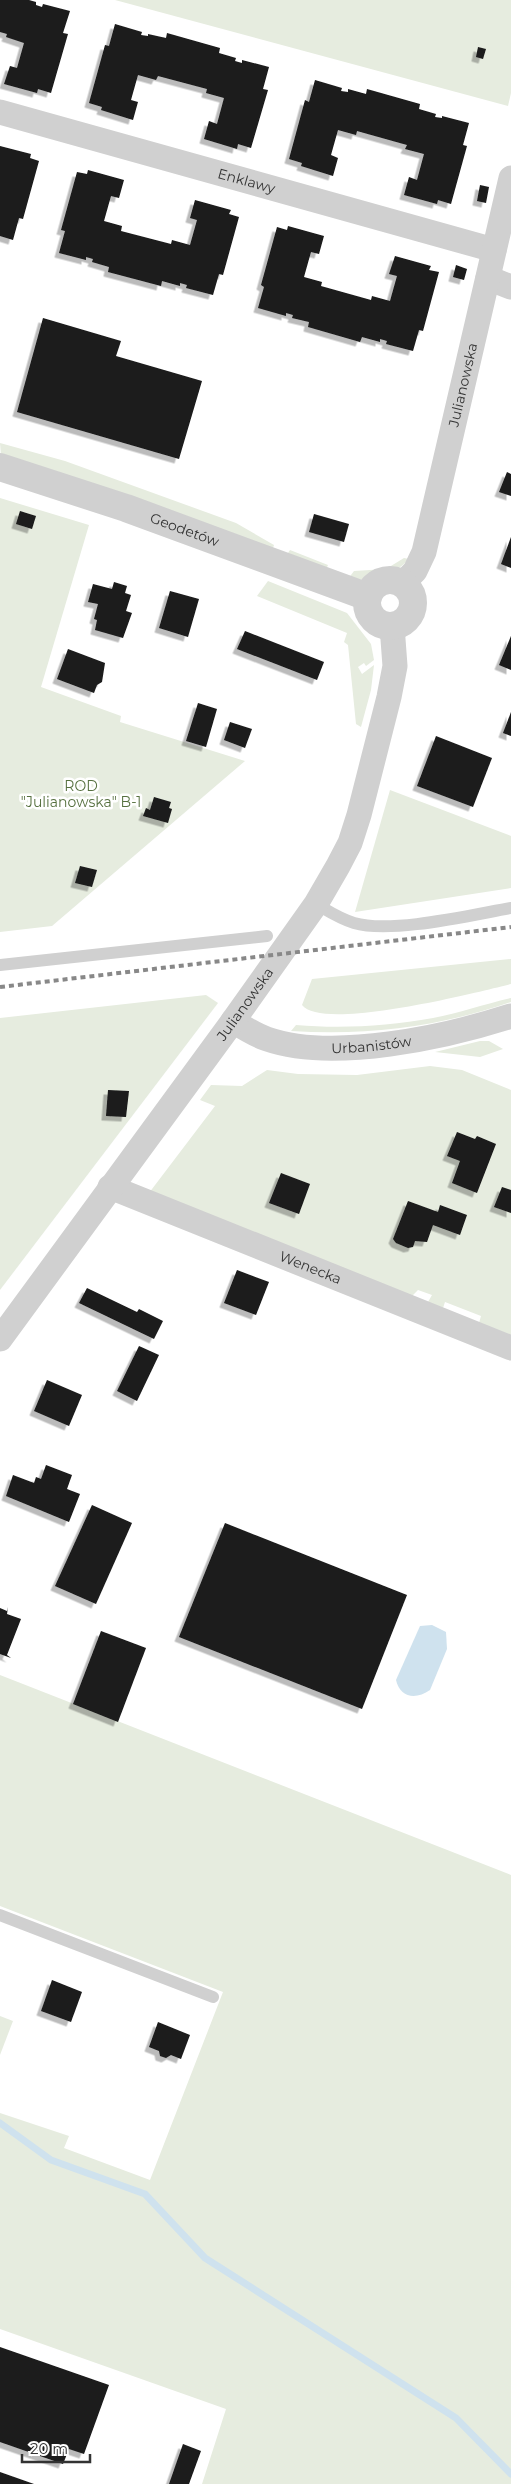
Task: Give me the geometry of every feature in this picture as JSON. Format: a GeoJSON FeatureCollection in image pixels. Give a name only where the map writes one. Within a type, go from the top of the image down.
{"type":"FeatureCollection","features":[{"type":"Feature","properties":{"kind":"street","name":"Enklawy"},"geometry":{"type":"LineString","coordinates":[[0,112],[494,250]]}},
{"type":"Feature","properties":{"kind":"street","name":"Julianowska"},"geometry":{"type":"LineString","coordinates":[[402,584],[415,571],[424,552],[511,178]]}},
{"type":"Feature","properties":{"kind":"street"},"geometry":{"type":"LineString","coordinates":[[488,278],[511,287]]}},
{"type":"Feature","properties":{"kind":"street","name":"Geodetów"},"geometry":{"type":"LineString","coordinates":[[0,467],[126,508],[368,597]]}},
{"type":"Feature","properties":{"kind":"street"},"geometry":{"type":"LineString","coordinates":[[396,581],[402,584],[411,594],[412,608],[405,620],[392,626],[385,625],[373,617],[368,604],[368,597],[376,585],[382,582],[396,581]]}},
{"type":"Feature","properties":{"kind":"street","name":"Julianowska"},"geometry":{"type":"LineString","coordinates":[[0,1339],[233,1021],[316,904],[350,843],[359,815],[392,680],[395,650],[392,626]]}},
{"type":"Feature","properties":{"kind":"street","name":"Urbanistów"},"geometry":{"type":"LineString","coordinates":[[233,1021],[254,1034],[286,1044],[339,1047],[420,1040],[481,1026],[511,1016]]}},
{"type":"Feature","properties":{"kind":"street","name":"Wenecka"},"geometry":{"type":"LineString","coordinates":[[110,1187],[511,1348]]}},
{"type":"Feature","properties":{"kind":"lane"},"geometry":{"type":"LineString","coordinates":[[316,904],[355,923],[371,926],[420,923],[511,908]]}},
{"type":"Feature","properties":{"kind":"lane"},"geometry":{"type":"LineString","coordinates":[[0,965],[267,936]]}},
{"type":"Feature","properties":{"kind":"lane"},"geometry":{"type":"LineString","coordinates":[[0,1915],[214,1997]]}},
{"type":"Feature","properties":{"kind":"green space"},"geometry":{"type":"Polygon","coordinates":[[[115,0],[511,0],[511,93],[508,106],[115,0]]]}},
{"type":"Feature","properties":{"kind":"green space"},"geometry":{"type":"Polygon","coordinates":[[[0,443],[65,461],[236,523],[274,545],[273,548],[1,456],[0,443]]]}},
{"type":"Feature","properties":{"kind":"green space","name":"ROD \"Julianowska\" B-1"},"geometry":{"type":"Polygon","coordinates":[[[0,498],[89,525],[41,687],[121,716],[120,722],[245,761],[52,926],[0,932],[0,498]]]}},
{"type":"Feature","properties":{"kind":"green space"},"geometry":{"type":"Polygon","coordinates":[[[290,550],[328,565],[325,572],[288,553],[290,550]]]}},
{"type":"Feature","properties":{"kind":"green space"},"geometry":{"type":"Polygon","coordinates":[[[404,558],[409,559],[397,569],[381,576],[356,580],[348,579],[354,571],[386,569],[404,558]]]}},
{"type":"Feature","properties":{"kind":"green space"},"geometry":{"type":"Polygon","coordinates":[[[268,581],[347,613],[371,644],[374,660],[366,666],[364,663],[358,667],[362,674],[374,665],[371,690],[361,727],[356,724],[348,645],[344,642],[347,633],[257,596],[268,581]]]}},
{"type":"Feature","properties":{"kind":"green space"},"geometry":{"type":"Polygon","coordinates":[[[390,790],[511,836],[511,888],[355,912],[390,790]]]}},
{"type":"Feature","properties":{"kind":"green space"},"geometry":{"type":"Polygon","coordinates":[[[511,959],[511,984],[468,994],[402,1008],[339,1014],[315,1012],[302,1005],[312,979],[511,959]]]}},
{"type":"Feature","properties":{"kind":"green space"},"geometry":{"type":"Polygon","coordinates":[[[206,995],[218,1003],[0,1290],[0,1018],[206,995]]]}},
{"type":"Feature","properties":{"kind":"green space"},"geometry":{"type":"Polygon","coordinates":[[[511,998],[511,1002],[484,1011],[402,1028],[347,1032],[291,1031],[296,1025],[348,1027],[416,1021],[511,998]]]}},
{"type":"Feature","properties":{"kind":"green space"},"geometry":{"type":"Polygon","coordinates":[[[480,1041],[489,1041],[503,1049],[480,1057],[435,1052],[480,1041]]]}},
{"type":"Feature","properties":{"kind":"green space"},"geometry":{"type":"Polygon","coordinates":[[[430,1066],[462,1070],[511,1090],[511,1335],[479,1323],[481,1316],[445,1302],[443,1308],[428,1302],[432,1295],[418,1290],[412,1296],[149,1193],[215,1106],[200,1100],[211,1085],[242,1086],[267,1070],[298,1074],[357,1075],[430,1066]]]}},
{"type":"Feature","properties":{"kind":"green space"},"geometry":{"type":"Polygon","coordinates":[[[0,1675],[511,1875],[511,2484],[202,2484],[226,2409],[0,2329],[0,2113],[69,2136],[64,2148],[150,2180],[223,1992],[0,1906],[0,1675]]]}},
{"type":"Feature","properties":{"kind":"green space"},"geometry":{"type":"Polygon","coordinates":[[[0,2016],[13,2021],[0,2055],[0,2016]]]}},
{"type":"Feature","properties":{"kind":"water"},"geometry":{"type":"Polygon","coordinates":[[[432,1625],[446,1632],[447,1649],[430,1690],[419,1695],[409,1696],[401,1691],[396,1680],[420,1626],[432,1625]]]}},
{"type":"Feature","properties":{"kind":"building"},"geometry":{"type":"Polygon","coordinates":[[[0,0],[29,0],[36,2],[36,5],[42,7],[43,4],[70,11],[63,33],[68,34],[51,93],[38,89],[37,93],[4,84],[10,66],[17,68],[24,43],[6,37],[7,34],[0,32],[0,0]]]}},
{"type":"Feature","properties":{"kind":"building"},"geometry":{"type":"Polygon","coordinates":[[[115,24],[142,32],[141,35],[148,36],[148,34],[166,38],[167,33],[220,48],[219,53],[236,58],[235,61],[242,63],[242,60],[269,67],[263,89],[268,90],[251,148],[238,144],[237,149],[204,139],[209,121],[217,124],[224,98],[206,93],[207,89],[158,76],[156,80],[138,75],[131,100],[138,102],[133,120],[101,110],[102,107],[89,103],[105,45],[109,46],[115,24]]]}},
{"type":"Feature","properties":{"kind":"building"},"geometry":{"type":"Polygon","coordinates":[[[478,47],[486,49],[483,59],[476,57],[478,47]]]}},
{"type":"Feature","properties":{"kind":"building"},"geometry":{"type":"Polygon","coordinates":[[[315,80],[342,88],[341,91],[348,92],[348,89],[366,94],[367,89],[420,104],[419,109],[436,114],[435,117],[442,118],[442,116],[469,123],[463,145],[467,146],[451,204],[438,200],[437,204],[404,195],[409,177],[417,180],[424,154],[405,149],[407,145],[357,131],[356,135],[338,130],[331,155],[338,158],[333,176],[301,166],[302,163],[289,159],[305,100],[309,102],[315,80]]]}},
{"type":"Feature","properties":{"kind":"building"},"geometry":{"type":"Polygon","coordinates":[[[0,146],[31,154],[30,158],[39,161],[23,219],[19,218],[13,240],[0,236],[0,146]]]}},
{"type":"Feature","properties":{"kind":"building"},"geometry":{"type":"Polygon","coordinates":[[[88,170],[124,180],[119,198],[111,196],[104,221],[122,226],[121,231],[171,244],[172,240],[190,245],[197,220],[190,218],[195,200],[231,210],[229,214],[239,217],[223,275],[219,274],[213,295],[186,288],[187,285],[180,283],[180,286],[162,281],[161,286],[108,272],[109,267],[92,262],[93,259],[86,257],[86,260],[59,253],[65,231],[61,230],[77,172],[87,174],[88,170]]]}},
{"type":"Feature","properties":{"kind":"building"},"geometry":{"type":"Polygon","coordinates":[[[480,185],[489,187],[486,203],[477,201],[480,185]]]}},
{"type":"Feature","properties":{"kind":"building"},"geometry":{"type":"Polygon","coordinates":[[[288,226],[324,236],[319,254],[311,252],[304,277],[322,282],[321,286],[371,300],[372,296],[390,301],[397,276],[389,274],[395,256],[431,266],[429,270],[439,272],[423,331],[419,330],[413,351],[386,344],[387,341],[380,339],[380,342],[362,337],[360,342],[308,327],[309,322],[292,318],[293,315],[286,313],[286,316],[258,308],[264,287],[261,285],[277,227],[287,230],[288,226]]]}},
{"type":"Feature","properties":{"kind":"building"},"geometry":{"type":"Polygon","coordinates":[[[456,265],[467,269],[464,280],[453,277],[456,265]]]}},
{"type":"Feature","properties":{"kind":"building"},"geometry":{"type":"Polygon","coordinates":[[[43,318],[121,341],[116,356],[202,381],[179,459],[17,412],[43,318]]]}},
{"type":"Feature","properties":{"kind":"building"},"geometry":{"type":"Polygon","coordinates":[[[507,472],[511,474],[511,496],[499,492],[507,472]]]}},
{"type":"Feature","properties":{"kind":"building"},"geometry":{"type":"Polygon","coordinates":[[[20,511],[36,516],[32,529],[16,524],[20,511]]]}},
{"type":"Feature","properties":{"kind":"building"},"geometry":{"type":"Polygon","coordinates":[[[314,514],[349,524],[344,542],[309,532],[314,514]]]}},
{"type":"Feature","properties":{"kind":"building"},"geometry":{"type":"Polygon","coordinates":[[[511,537],[511,568],[501,564],[511,537]]]}},
{"type":"Feature","properties":{"kind":"building"},"geometry":{"type":"Polygon","coordinates":[[[114,582],[127,586],[125,593],[131,595],[126,611],[132,613],[123,638],[95,630],[97,620],[94,619],[98,604],[88,602],[93,584],[112,589],[114,582]]]}},
{"type":"Feature","properties":{"kind":"building"},"geometry":{"type":"Polygon","coordinates":[[[170,591],[199,599],[188,637],[159,628],[170,591]]]}},
{"type":"Feature","properties":{"kind":"building"},"geometry":{"type":"Polygon","coordinates":[[[245,631],[324,662],[317,680],[237,649],[245,631]]]}},
{"type":"Feature","properties":{"kind":"building"},"geometry":{"type":"Polygon","coordinates":[[[511,636],[511,670],[499,665],[511,636]]]}},
{"type":"Feature","properties":{"kind":"building"},"geometry":{"type":"Polygon","coordinates":[[[68,649],[105,663],[102,682],[97,685],[94,693],[57,679],[68,649]]]}},
{"type":"Feature","properties":{"kind":"building"},"geometry":{"type":"Polygon","coordinates":[[[198,703],[217,709],[206,747],[186,741],[198,703]]]}},
{"type":"Feature","properties":{"kind":"building"},"geometry":{"type":"Polygon","coordinates":[[[511,712],[511,736],[503,733],[511,712]]]}},
{"type":"Feature","properties":{"kind":"building"},"geometry":{"type":"Polygon","coordinates":[[[230,722],[252,729],[245,748],[224,740],[230,722]]]}},
{"type":"Feature","properties":{"kind":"building"},"geometry":{"type":"Polygon","coordinates":[[[436,736],[492,758],[473,807],[417,786],[436,736]]]}},
{"type":"Feature","properties":{"kind":"building"},"geometry":{"type":"Polygon","coordinates":[[[154,797],[171,802],[169,808],[172,809],[168,823],[143,816],[146,808],[150,810],[154,797]]]}},
{"type":"Feature","properties":{"kind":"building"},"geometry":{"type":"Polygon","coordinates":[[[80,866],[97,870],[92,887],[75,883],[80,866]]]}},
{"type":"Feature","properties":{"kind":"building"},"geometry":{"type":"Polygon","coordinates":[[[108,1090],[129,1091],[126,1117],[106,1116],[108,1090]]]}},
{"type":"Feature","properties":{"kind":"building"},"geometry":{"type":"Polygon","coordinates":[[[457,1132],[475,1139],[477,1136],[496,1144],[477,1193],[452,1183],[460,1161],[447,1156],[457,1132]]]}},
{"type":"Feature","properties":{"kind":"building"},"geometry":{"type":"Polygon","coordinates":[[[281,1173],[310,1184],[299,1214],[269,1203],[281,1173]]]}},
{"type":"Feature","properties":{"kind":"building"},"geometry":{"type":"Polygon","coordinates":[[[502,1187],[511,1190],[511,1213],[494,1207],[502,1187]]]}},
{"type":"Feature","properties":{"kind":"building"},"geometry":{"type":"Polygon","coordinates":[[[408,1201],[438,1212],[440,1205],[467,1215],[460,1235],[433,1225],[427,1242],[415,1241],[413,1247],[408,1248],[396,1243],[393,1239],[408,1201]]]}},
{"type":"Feature","properties":{"kind":"building"},"geometry":{"type":"Polygon","coordinates":[[[237,1270],[269,1282],[256,1315],[224,1303],[237,1270]]]}},
{"type":"Feature","properties":{"kind":"building"},"geometry":{"type":"Polygon","coordinates":[[[87,1288],[137,1312],[139,1309],[163,1321],[154,1339],[79,1303],[87,1288]]]}},
{"type":"Feature","properties":{"kind":"building"},"geometry":{"type":"Polygon","coordinates":[[[139,1346],[159,1355],[137,1401],[117,1391],[139,1346]]]}},
{"type":"Feature","properties":{"kind":"building"},"geometry":{"type":"Polygon","coordinates":[[[47,1380],[82,1395],[69,1426],[34,1411],[47,1380]]]}},
{"type":"Feature","properties":{"kind":"building"},"geometry":{"type":"Polygon","coordinates":[[[46,1465],[72,1475],[67,1489],[80,1494],[69,1522],[6,1496],[13,1475],[34,1483],[36,1477],[41,1479],[46,1465]]]}},
{"type":"Feature","properties":{"kind":"building"},"geometry":{"type":"Polygon","coordinates":[[[92,1505],[132,1523],[96,1604],[55,1586],[92,1505]]]}},
{"type":"Feature","properties":{"kind":"building"},"geometry":{"type":"Polygon","coordinates":[[[225,1523],[407,1595],[362,1709],[179,1637],[225,1523]]]}},
{"type":"Feature","properties":{"kind":"building"},"geometry":{"type":"Polygon","coordinates":[[[8,1607],[7,1614],[21,1619],[7,1655],[11,1658],[0,1654],[0,1608],[7,1611],[8,1607]]]}},
{"type":"Feature","properties":{"kind":"building"},"geometry":{"type":"Polygon","coordinates":[[[101,1631],[146,1648],[118,1722],[73,1704],[101,1631]]]}},
{"type":"Feature","properties":{"kind":"building"},"geometry":{"type":"Polygon","coordinates":[[[52,1980],[82,1992],[71,2022],[41,2011],[52,1980]]]}},
{"type":"Feature","properties":{"kind":"building"},"geometry":{"type":"Polygon","coordinates":[[[158,2022],[190,2035],[181,2059],[171,2055],[166,2058],[160,2056],[159,2051],[149,2047],[158,2022]]]}},
{"type":"Feature","properties":{"kind":"building"},"geometry":{"type":"Polygon","coordinates":[[[0,2347],[109,2385],[84,2454],[69,2449],[63,2464],[0,2442],[0,2347]]]}},
{"type":"Feature","properties":{"kind":"building"},"geometry":{"type":"Polygon","coordinates":[[[183,2444],[201,2451],[189,2484],[169,2484],[183,2444]]]}},
{"type":"Feature","properties":{"kind":"building"},"geometry":{"type":"Polygon","coordinates":[[[0,2472],[34,2484],[0,2484],[0,2472]]]}},
{"type":"Feature","properties":{"kind":"waterway"},"geometry":{"type":"LineString","coordinates":[[0,2123],[51,2160],[145,2194],[205,2258],[456,2418],[511,2474]]}},
{"type":"Feature","properties":{"kind":"railway"},"geometry":{"type":"LineString","coordinates":[[0,987],[511,927]]}}]}
